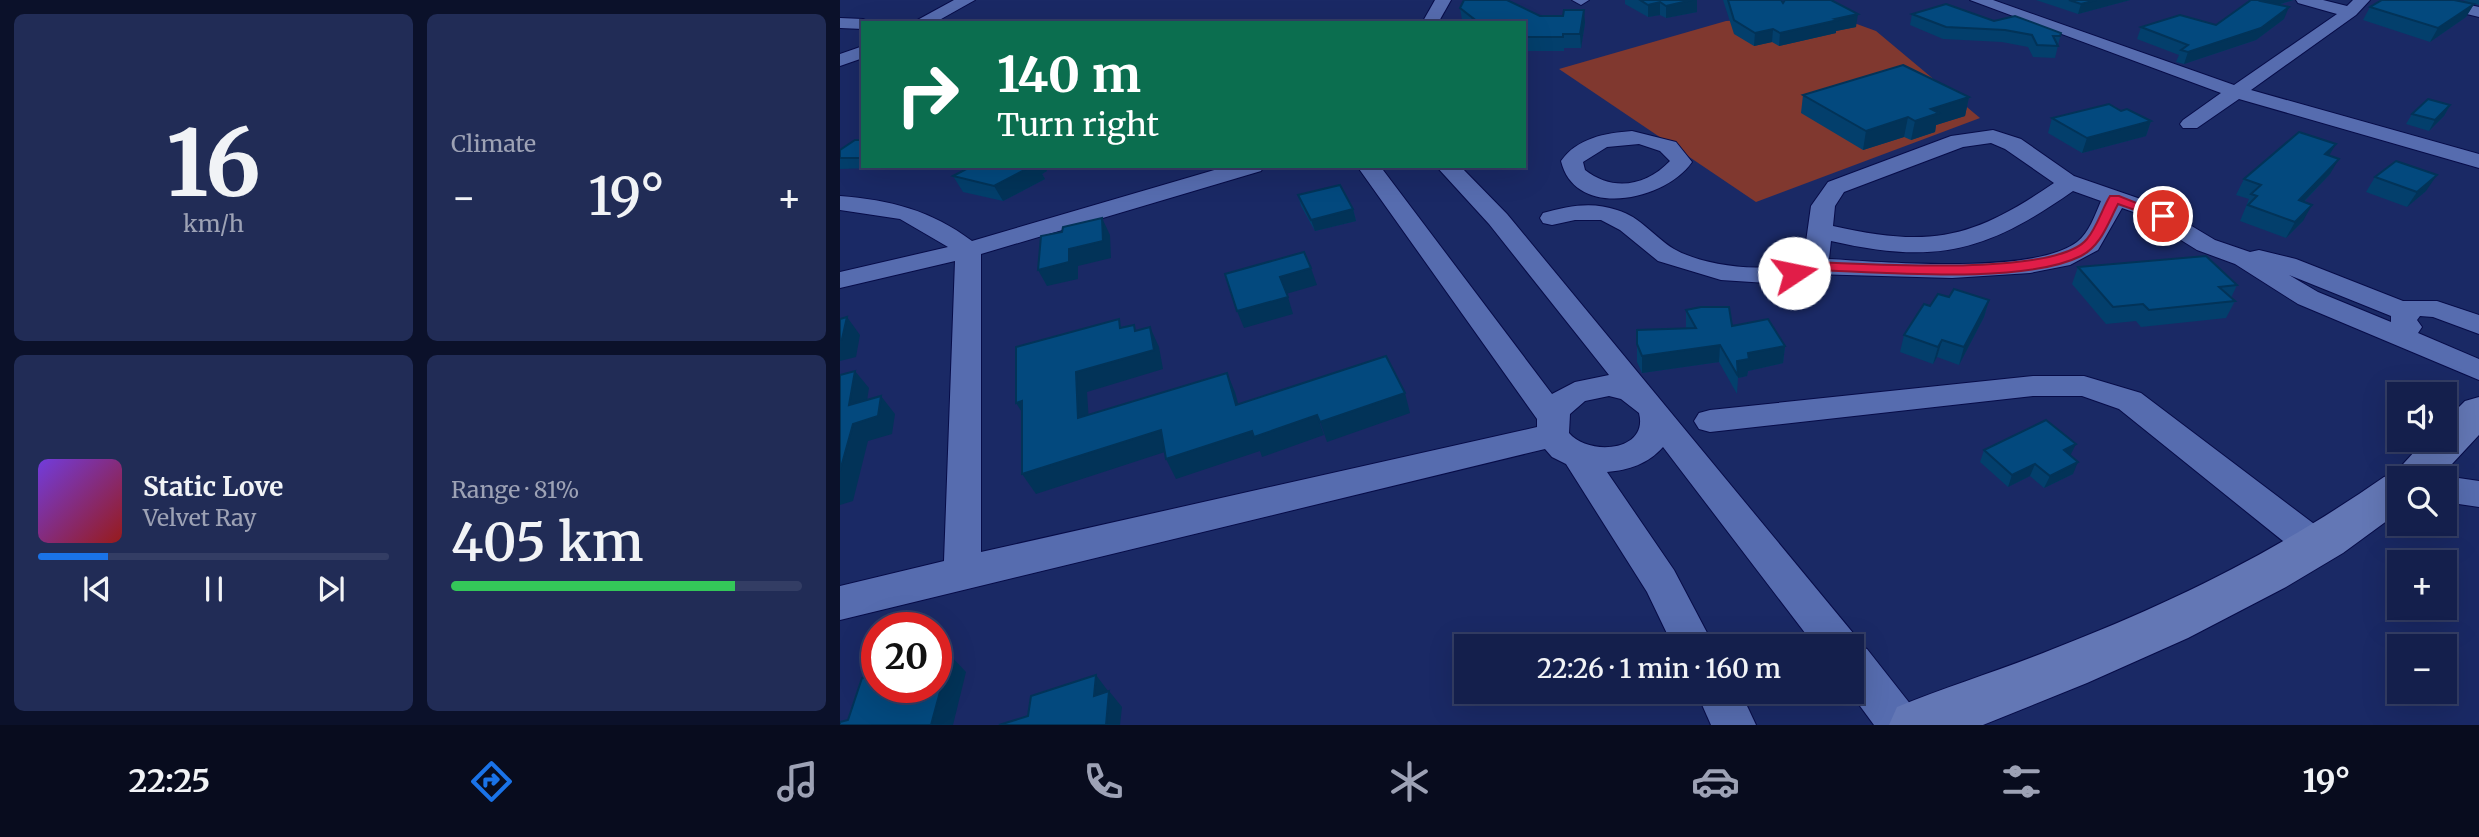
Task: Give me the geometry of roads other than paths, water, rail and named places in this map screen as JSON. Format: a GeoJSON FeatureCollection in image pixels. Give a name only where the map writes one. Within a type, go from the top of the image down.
{"type":"FeatureCollection","features":[{"type":"Feature","properties":{"kind":"main road"},"geometry":{"type":"LineString","coordinates":[[2425,466],[2479,411]]}},
{"type":"Feature","properties":{"kind":"main road"},"geometry":{"type":"LineString","coordinates":[[1916,725],[2013,690],[2221,598],[2317,547],[2387,497]]}},
{"type":"Feature","properties":{"kind":"street"},"geometry":{"type":"LineString","coordinates":[[924,21],[967,0]]}},
{"type":"Feature","properties":{"kind":"street"},"geometry":{"type":"LineString","coordinates":[[1431,21],[1443,0]]}},
{"type":"Feature","properties":{"kind":"street"},"geometry":{"type":"LineString","coordinates":[[1978,0],[2236,92],[2479,161]]}},
{"type":"Feature","properties":{"kind":"street"},"geometry":{"type":"LineString","coordinates":[[2304,0],[2356,6]]}},
{"type":"Feature","properties":{"kind":"street"},"geometry":{"type":"LineString","coordinates":[[2428,0],[2479,12]]}},
{"type":"Feature","properties":{"kind":"street"},"geometry":{"type":"LineString","coordinates":[[2190,124],[2356,6]]}},
{"type":"Feature","properties":{"kind":"street"},"geometry":{"type":"LineString","coordinates":[[840,23],[861,24]]}},
{"type":"Feature","properties":{"kind":"street"},"geometry":{"type":"LineString","coordinates":[[840,41],[861,42]]}},
{"type":"Feature","properties":{"kind":"street"},"geometry":{"type":"LineString","coordinates":[[840,61],[861,52]]}},
{"type":"Feature","properties":{"kind":"street"},"geometry":{"type":"LineString","coordinates":[[1811,266],[1816,259],[1826,199],[1844,182],[1959,141],[1990,136],[2013,144],[2070,183],[2163,216],[2206,245],[2244,259],[2284,286],[2343,315],[2479,370]]}},
{"type":"Feature","properties":{"kind":"street"},"geometry":{"type":"LineString","coordinates":[[2013,144],[2030,145],[2093,173],[2112,185],[2120,200]]}},
{"type":"Feature","properties":{"kind":"street"},"geometry":{"type":"LineString","coordinates":[[840,280],[968,250],[1246,168]]}},
{"type":"Feature","properties":{"kind":"street"},"geometry":{"type":"LineString","coordinates":[[1369,168],[1562,437],[1661,581],[1688,634]]}},
{"type":"Feature","properties":{"kind":"street"},"geometry":{"type":"LineString","coordinates":[[1449,168],[1498,219],[1830,634]]}},
{"type":"Feature","properties":{"kind":"street"},"geometry":{"type":"LineString","coordinates":[[1821,231],[1887,244],[1923,245],[1964,240],[2004,226],[2070,183]]}},
{"type":"Feature","properties":{"kind":"street"},"geometry":{"type":"LineString","coordinates":[[1594,212],[1611,189]]}},
{"type":"Feature","properties":{"kind":"street"},"geometry":{"type":"LineString","coordinates":[[1552,218],[1594,212],[1618,217],[1657,250],[1694,266],[1784,275],[1811,266],[1974,269],[2047,262],[2077,253],[2092,242],[2120,200]]}},
{"type":"Feature","properties":{"kind":"street"},"geometry":{"type":"LineString","coordinates":[[840,203],[910,212],[938,225],[968,250]]}},
{"type":"Feature","properties":{"kind":"street"},"geometry":{"type":"LineString","coordinates":[[962,572],[968,250]]}},
{"type":"Feature","properties":{"kind":"street"},"geometry":{"type":"LineString","coordinates":[[2244,259],[2278,262],[2408,313]]}},
{"type":"Feature","properties":{"kind":"street"},"geometry":{"type":"LineString","coordinates":[[2479,326],[2429,307],[2413,307],[2403,319],[2409,327],[2479,358]]}},
{"type":"Feature","properties":{"kind":"street"},"geometry":{"type":"LineString","coordinates":[[1710,422],[2033,386],[2084,386],[2105,391],[2144,410],[2317,547]]}},
{"type":"Feature","properties":{"kind":"street"},"geometry":{"type":"LineString","coordinates":[[840,603],[962,572],[1562,437],[1598,461],[1626,458],[1642,449],[1653,438],[1649,405],[1625,388],[1593,387],[1568,398],[1562,437]]}},
{"type":"Feature","properties":{"kind":"street"},"geometry":{"type":"LineString","coordinates":[[2457,491],[2479,494]]}},
{"type":"Feature","properties":{"kind":"street"},"geometry":{"type":"LineString","coordinates":[[1864,678],[1900,725]]}},
{"type":"Feature","properties":{"kind":"street"},"geometry":{"type":"LineString","coordinates":[[1724,704],[1734,725]]}}]}
